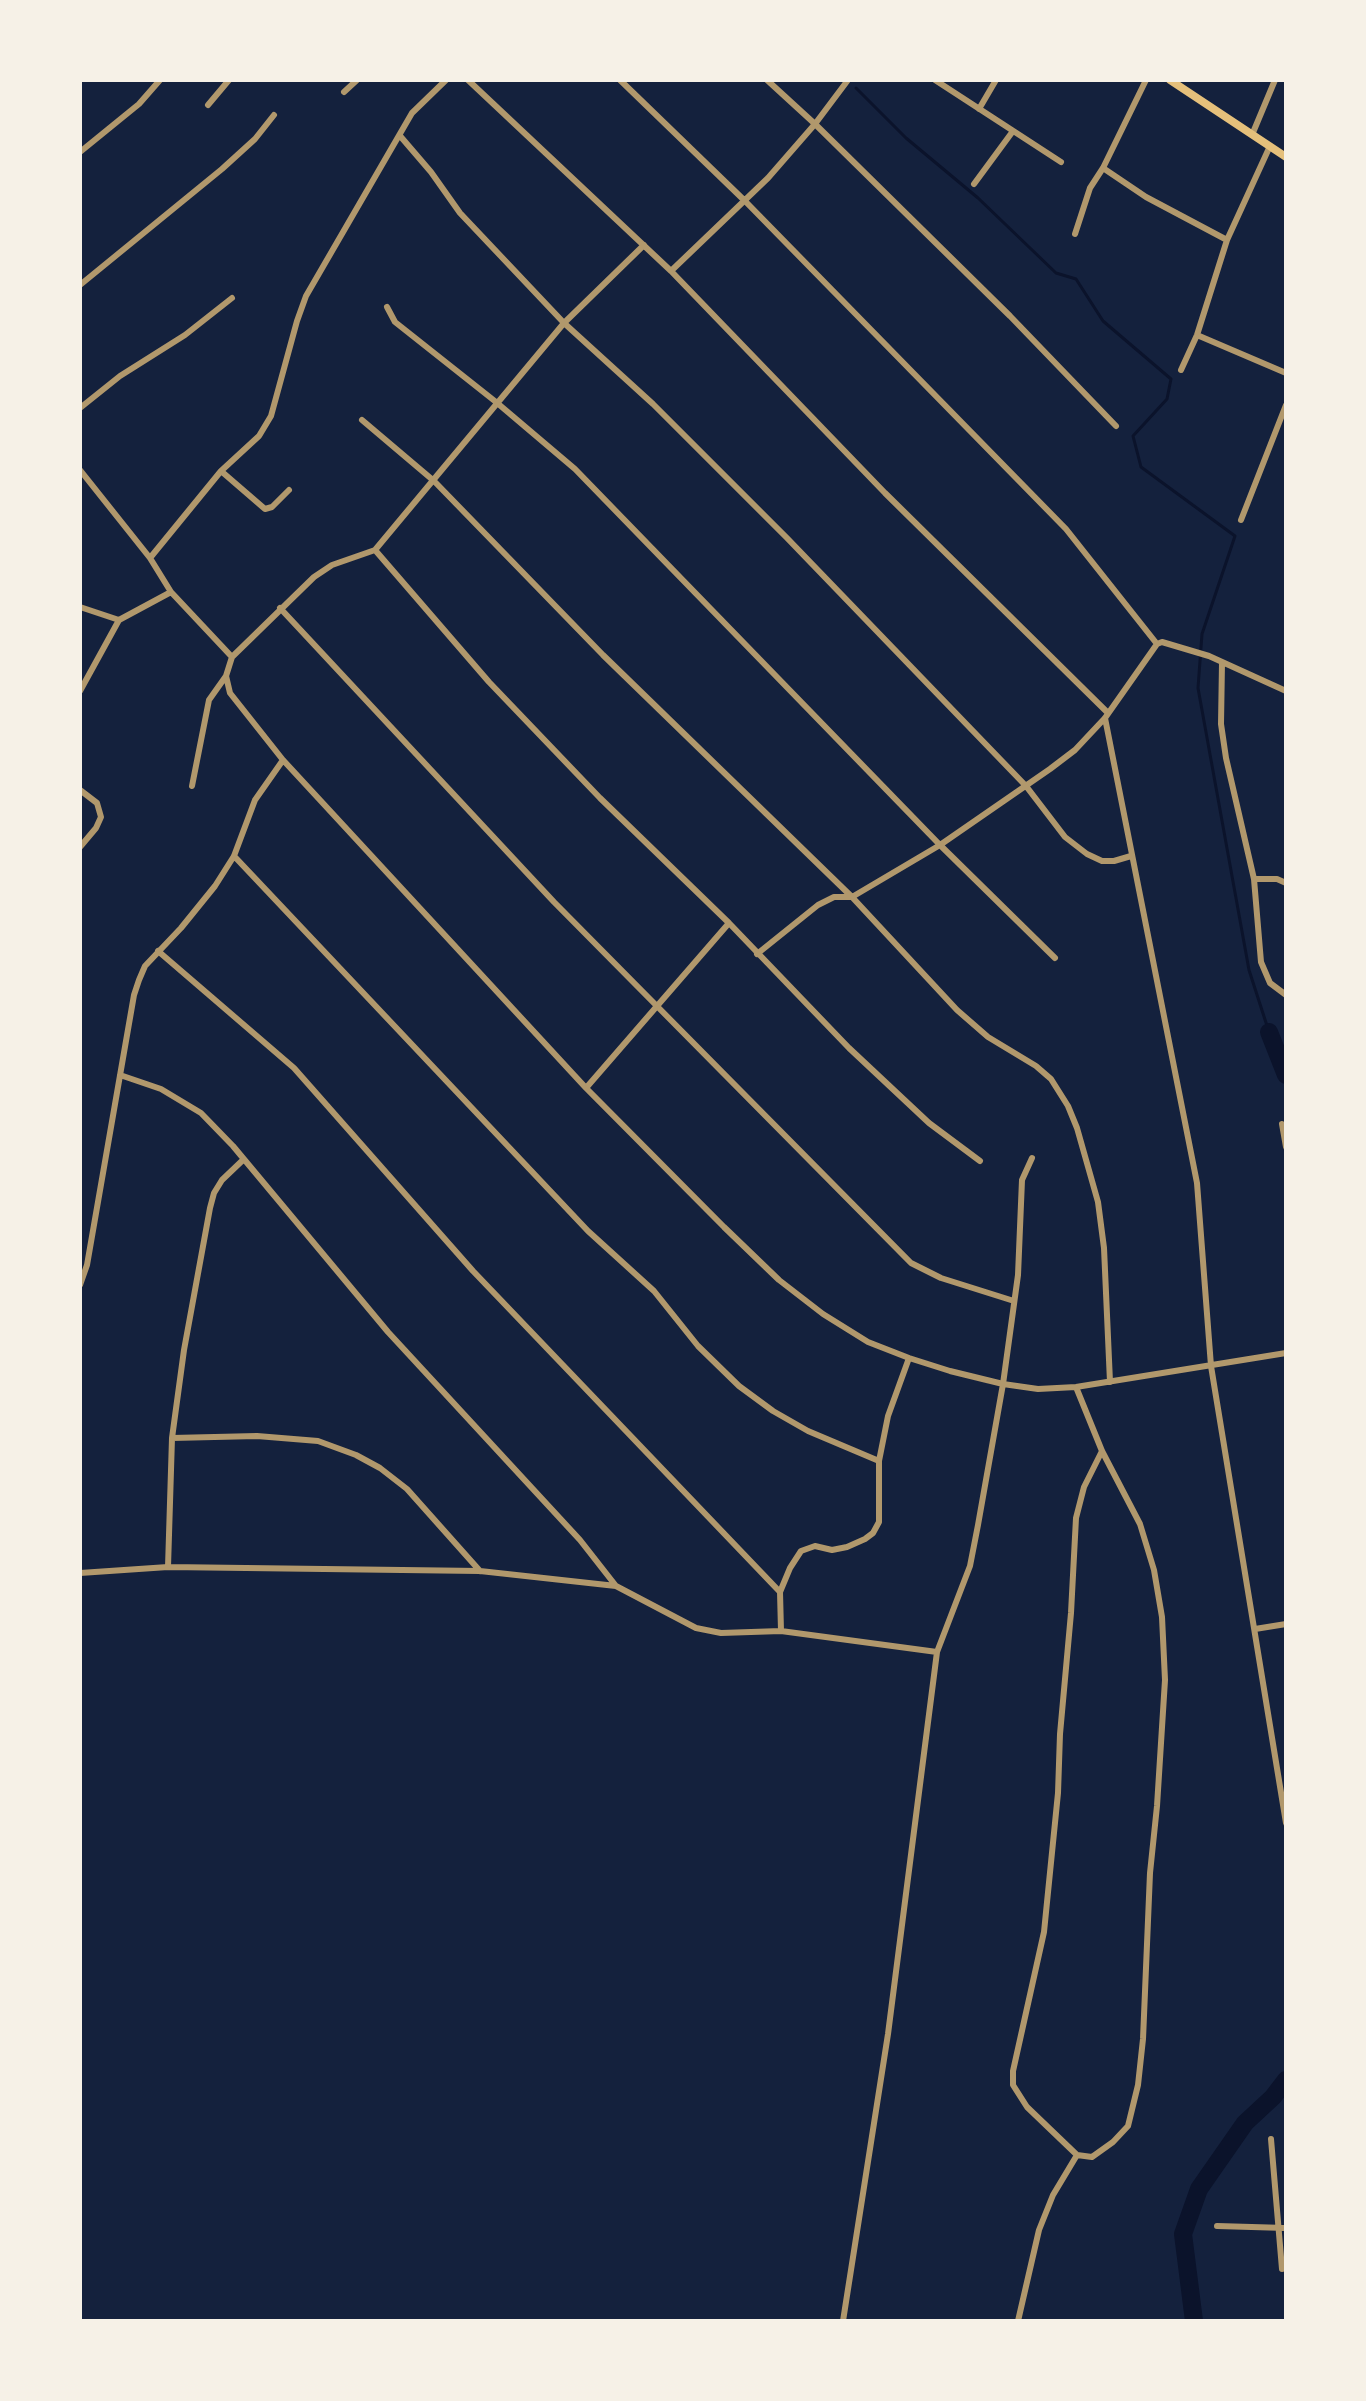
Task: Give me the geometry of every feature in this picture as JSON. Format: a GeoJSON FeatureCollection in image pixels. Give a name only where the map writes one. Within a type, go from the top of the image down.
{"type":"FeatureCollection","features":[{"type":"Feature","properties":{"kind":"main road"},"geometry":{"type":"LineString","coordinates":[[1170,80],[1286,157]]}},
{"type":"Feature","properties":{"kind":"street"},"geometry":{"type":"LineString","coordinates":[[80,152],[139,104],[160,80]]}},
{"type":"Feature","properties":{"kind":"street"},"geometry":{"type":"LineString","coordinates":[[208,105],[229,80]]}},
{"type":"Feature","properties":{"kind":"street"},"geometry":{"type":"LineString","coordinates":[[344,92],[357,80]]}},
{"type":"Feature","properties":{"kind":"street"},"geometry":{"type":"LineString","coordinates":[[150,558],[221,471],[259,436],[271,416],[306,296],[349,218],[401,137],[412,113],[446,80]]}},
{"type":"Feature","properties":{"kind":"street"},"geometry":{"type":"LineString","coordinates":[[468,80],[671,271],[885,493],[1107,715],[1131,856],[1197,1183],[1211,1366],[1286,1823]]}},
{"type":"Feature","properties":{"kind":"street"},"geometry":{"type":"LineString","coordinates":[[620,80],[745,201],[1066,529],[1157,644]]}},
{"type":"Feature","properties":{"kind":"street"},"geometry":{"type":"LineString","coordinates":[[767,80],[815,124],[1116,426]]}},
{"type":"Feature","properties":{"kind":"street"},"geometry":{"type":"LineString","coordinates":[[671,271],[745,201],[815,124],[848,80]]}},
{"type":"Feature","properties":{"kind":"street"},"geometry":{"type":"LineString","coordinates":[[935,80],[1061,162]]}},
{"type":"Feature","properties":{"kind":"street"},"geometry":{"type":"LineString","coordinates":[[979,109],[996,80]]}},
{"type":"Feature","properties":{"kind":"street"},"geometry":{"type":"LineString","coordinates":[[1075,234],[1090,188],[1146,80]]}},
{"type":"Feature","properties":{"kind":"street"},"geometry":{"type":"LineString","coordinates":[[1252,135],[1275,80]]}},
{"type":"Feature","properties":{"kind":"street"},"geometry":{"type":"LineString","coordinates":[[80,285],[222,169],[255,139],[274,115]]}},
{"type":"Feature","properties":{"kind":"street"},"geometry":{"type":"LineString","coordinates":[[974,184],[1013,131]]}},
{"type":"Feature","properties":{"kind":"street"},"geometry":{"type":"LineString","coordinates":[[401,137],[460,213],[564,323],[706,456],[1026,786],[1065,837],[1102,861],[1131,856]]}},
{"type":"Feature","properties":{"kind":"street"},"geometry":{"type":"LineString","coordinates":[[1181,370],[1197,335],[1227,240],[1270,146]]}},
{"type":"Feature","properties":{"kind":"street"},"geometry":{"type":"LineString","coordinates":[[1103,168],[1146,197],[1227,240]]}},
{"type":"Feature","properties":{"kind":"street"},"geometry":{"type":"LineString","coordinates":[[192,786],[209,700],[226,676],[232,657],[280,608],[332,565],[375,550],[564,323],[644,245]]}},
{"type":"Feature","properties":{"kind":"street"},"geometry":{"type":"LineString","coordinates":[[80,408],[120,376],[185,335],[232,298]]}},
{"type":"Feature","properties":{"kind":"street"},"geometry":{"type":"LineString","coordinates":[[387,307],[395,322],[575,469],[940,845],[1055,958]]}},
{"type":"Feature","properties":{"kind":"street"},"geometry":{"type":"LineString","coordinates":[[1197,335],[1286,373]]}},
{"type":"Feature","properties":{"kind":"street"},"geometry":{"type":"LineString","coordinates":[[1241,520],[1286,405]]}},
{"type":"Feature","properties":{"kind":"street"},"geometry":{"type":"LineString","coordinates":[[362,420],[434,481],[603,655],[852,897],[957,1010],[988,1037],[1036,1066],[1051,1079],[1068,1106],[1089,1164],[1098,1202],[1104,1248],[1110,1382]]}},
{"type":"Feature","properties":{"kind":"street"},"geometry":{"type":"LineString","coordinates":[[80,470],[150,558],[171,592],[232,657]]}},
{"type":"Feature","properties":{"kind":"street"},"geometry":{"type":"LineString","coordinates":[[221,471],[265,509],[272,507],[289,490]]}},
{"type":"Feature","properties":{"kind":"street"},"geometry":{"type":"LineString","coordinates":[[375,550],[489,682],[600,798],[729,923],[849,1048],[929,1123],[980,1161]]}},
{"type":"Feature","properties":{"kind":"street"},"geometry":{"type":"LineString","coordinates":[[80,691],[119,620],[171,592]]}},
{"type":"Feature","properties":{"kind":"street"},"geometry":{"type":"LineString","coordinates":[[80,607],[119,620]]}},
{"type":"Feature","properties":{"kind":"street"},"geometry":{"type":"LineString","coordinates":[[280,608],[655,1007],[911,1263],[941,1278],[1014,1301]]}},
{"type":"Feature","properties":{"kind":"street"},"geometry":{"type":"LineString","coordinates":[[757,954],[818,905],[834,897],[852,897],[940,845],[1075,750],[1107,715],[1157,644],[1162,642],[1209,656],[1284,690],[1286,680]]}},
{"type":"Feature","properties":{"kind":"street"},"geometry":{"type":"LineString","coordinates":[[1222,663],[1221,724],[1254,879],[1261,962],[1270,983],[1286,995]]}},
{"type":"Feature","properties":{"kind":"street"},"geometry":{"type":"LineString","coordinates":[[226,676],[230,693],[239,707],[283,760],[586,1088],[779,1280],[823,1314],[868,1342],[909,1358],[1003,1384],[1038,1389],[1076,1387],[1286,1353]]}},
{"type":"Feature","properties":{"kind":"street"},"geometry":{"type":"LineString","coordinates":[[80,1285],[87,1265],[134,995],[145,966],[200,905],[234,856],[255,800],[283,760]]}},
{"type":"Feature","properties":{"kind":"street"},"geometry":{"type":"LineString","coordinates":[[80,790],[97,803],[101,817],[80,847]]}},
{"type":"Feature","properties":{"kind":"street"},"geometry":{"type":"LineString","coordinates":[[234,856],[588,1231],[654,1291],[698,1346],[739,1386],[808,1431],[879,1461]]}},
{"type":"Feature","properties":{"kind":"street"},"geometry":{"type":"LineString","coordinates":[[1254,879],[1277,879],[1286,883]]}},
{"type":"Feature","properties":{"kind":"street"},"geometry":{"type":"LineString","coordinates":[[586,1088],[729,923]]}},
{"type":"Feature","properties":{"kind":"street"},"geometry":{"type":"LineString","coordinates":[[158,951],[294,1068],[473,1271],[780,1592]]}},
{"type":"Feature","properties":{"kind":"street"},"geometry":{"type":"LineString","coordinates":[[120,1075],[161,1089],[201,1113],[244,1159],[378,1321],[598,1560],[616,1586]]}},
{"type":"Feature","properties":{"kind":"street"},"geometry":{"type":"LineString","coordinates":[[1282,1124],[1286,1147]]}},
{"type":"Feature","properties":{"kind":"street"},"geometry":{"type":"LineString","coordinates":[[843,2321],[888,2034],[937,1652],[970,1566],[1003,1384],[1020,1244],[1022,1180],[1032,1158]]}},
{"type":"Feature","properties":{"kind":"street"},"geometry":{"type":"LineString","coordinates":[[168,1567],[172,1438],[210,1208],[222,1180],[244,1159]]}},
{"type":"Feature","properties":{"kind":"street"},"geometry":{"type":"LineString","coordinates":[[781,1631],[780,1592],[801,1551],[815,1546],[840,1549],[865,1539],[879,1522],[879,1461],[888,1416],[909,1358]]}},
{"type":"Feature","properties":{"kind":"street"},"geometry":{"type":"LineString","coordinates":[[1076,1387],[1102,1451],[1140,1524],[1154,1570],[1162,1617],[1165,1680],[1150,1873],[1143,2039],[1135,2103],[1128,2126],[1092,2157],[1077,2155],[1027,2107],[1013,2085],[1013,2071],[1044,1932],[1071,1613],[1072,1544],[1084,1487],[1102,1451]]}},
{"type":"Feature","properties":{"kind":"street"},"geometry":{"type":"LineString","coordinates":[[172,1438],[291,1438],[318,1441],[356,1455],[407,1489],[480,1571]]}},
{"type":"Feature","properties":{"kind":"street"},"geometry":{"type":"LineString","coordinates":[[80,1573],[168,1567],[480,1571],[616,1586],[696,1628],[721,1633],[781,1631],[937,1652]]}},
{"type":"Feature","properties":{"kind":"street"},"geometry":{"type":"LineString","coordinates":[[1255,1629],[1286,1624]]}},
{"type":"Feature","properties":{"kind":"street"},"geometry":{"type":"LineString","coordinates":[[1271,2139],[1282,2228],[1282,2269]]}},
{"type":"Feature","properties":{"kind":"street"},"geometry":{"type":"LineString","coordinates":[[1018,2321],[1039,2230],[1053,2195],[1077,2155]]}},
{"type":"Feature","properties":{"kind":"street"},"geometry":{"type":"LineString","coordinates":[[1217,2226],[1282,2228]]}},
{"type":"Feature","properties":{"kind":"waterway"},"geometry":{"type":"LineString","coordinates":[[856,88],[906,138],[978,198],[1056,273],[1076,279],[1103,321],[1171,379],[1167,399],[1133,436],[1141,467],[1235,536],[1202,634],[1198,688],[1249,970],[1269,1032]]}},
{"type":"Feature","properties":{"kind":"waterway"},"geometry":{"type":"LineString","coordinates":[[1269,1032],[1286,1075]]}},
{"type":"Feature","properties":{"kind":"waterway"},"geometry":{"type":"LineString","coordinates":[[1194,2321],[1183,2234],[1199,2189],[1245,2123],[1286,2080]]}}]}
